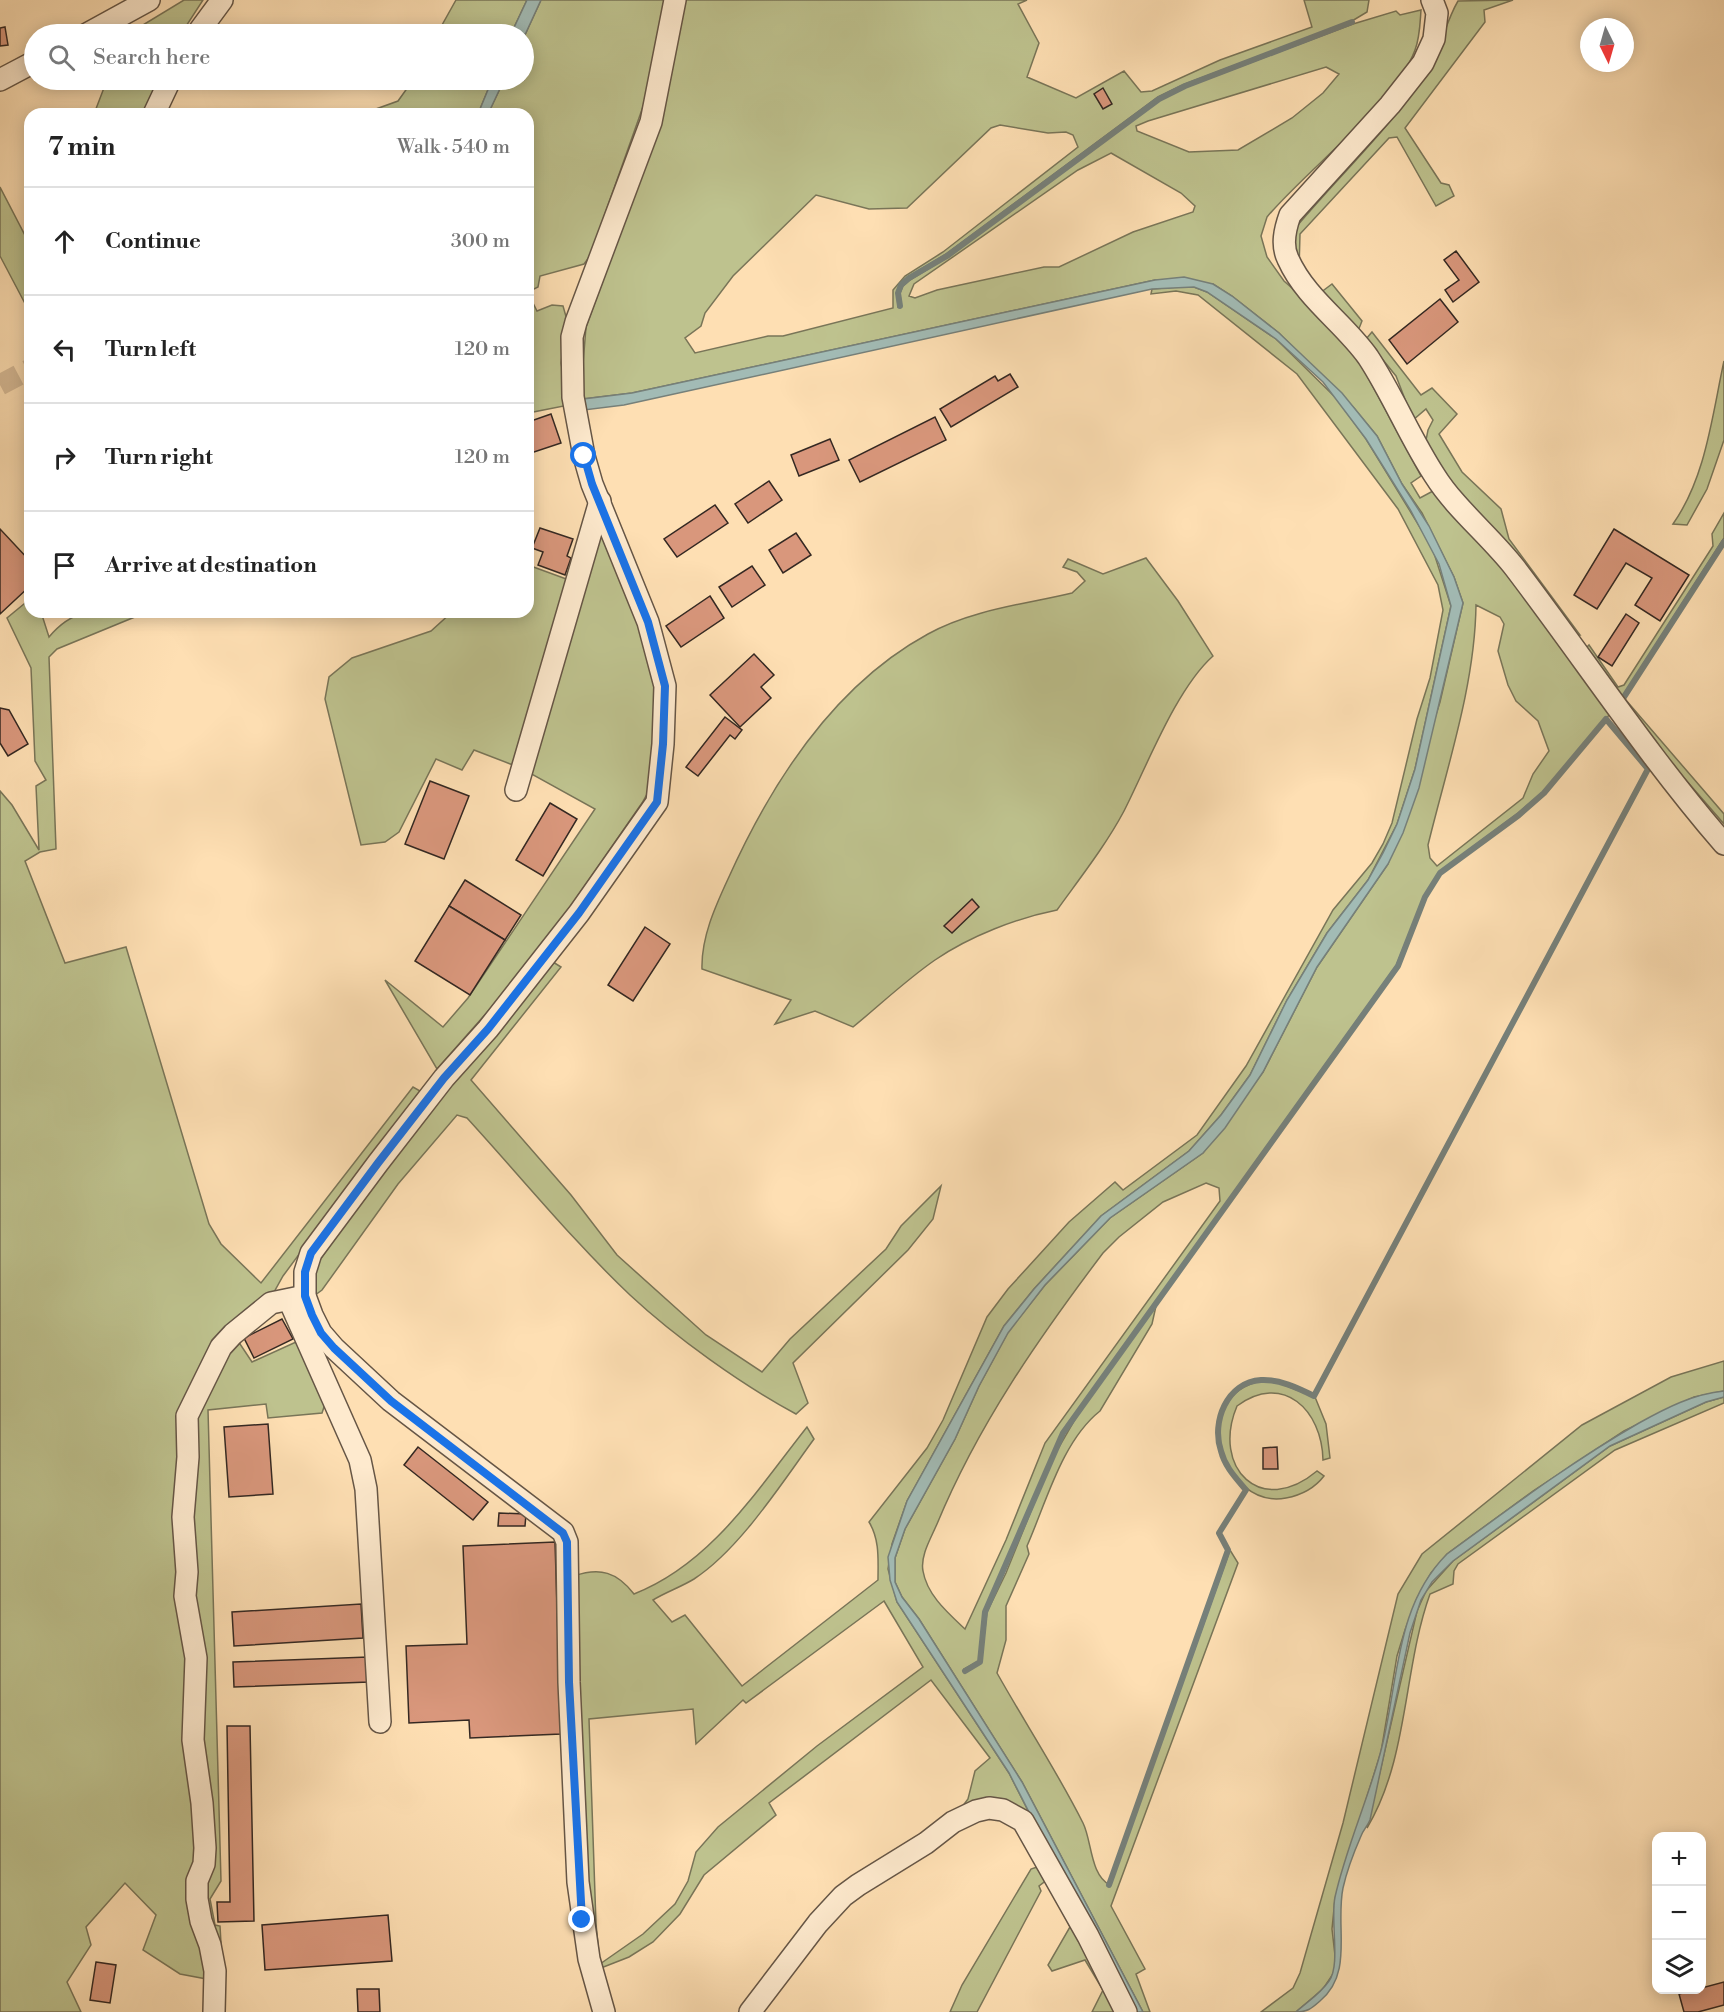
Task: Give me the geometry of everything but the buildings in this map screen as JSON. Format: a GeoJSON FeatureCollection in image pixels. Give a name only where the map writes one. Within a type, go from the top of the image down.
{"type":"FeatureCollection","features":[{"type":"Feature","properties":{"kind":"street"},"geometry":{"type":"LineString","coordinates":[[105,24],[149,0]]}},
{"type":"Feature","properties":{"kind":"street"},"geometry":{"type":"LineString","coordinates":[[204,24],[222,0]]}},
{"type":"Feature","properties":{"kind":"street"},"geometry":{"type":"LineString","coordinates":[[380,1722],[366,1489],[360,1460],[297,1298],[311,1253],[444,1078],[488,1029],[579,913],[657,802],[663,744],[665,686],[648,622],[584,456],[573,397],[572,337],[651,122],[675,0]]}},
{"type":"Feature","properties":{"kind":"street"},"geometry":{"type":"LineString","coordinates":[[1432,0],[1437,13],[1434,39],[1423,63],[1390,105],[1290,215],[1285,228],[1287,258],[1302,286],[1341,325],[1368,358],[1436,478],[1514,567],[1684,798],[1724,844]]}},
{"type":"Feature","properties":{"kind":"street"},"geometry":{"type":"LineString","coordinates":[[0,80],[24,67]]}},
{"type":"Feature","properties":{"kind":"street"},"geometry":{"type":"LineString","coordinates":[[157,108],[165,90]]}},
{"type":"Feature","properties":{"kind":"street"},"geometry":{"type":"LineString","coordinates":[[516,790],[600,501]]}},
{"type":"Feature","properties":{"kind":"street"},"geometry":{"type":"LineString","coordinates":[[214,2012],[215,1971],[197,1899],[197,1881],[204,1864],[205,1848],[202,1803],[192,1740],[196,1658],[185,1596],[187,1572],[183,1517],[188,1457],[186,1416],[221,1347],[272,1303],[297,1298]]}},
{"type":"Feature","properties":{"kind":"street"},"geometry":{"type":"LineString","coordinates":[[297,1298],[321,1333],[355,1369],[459,1455],[563,1533],[567,1542],[569,1682],[578,1882],[587,1949],[604,2012]]}},
{"type":"Feature","properties":{"kind":"street"},"geometry":{"type":"LineString","coordinates":[[750,2012],[818,1923],[843,1896],[926,1844],[953,1822],[989,1808],[1015,1814],[1023,1821],[1088,1936],[1126,2012]]}},
{"type":"Feature","properties":{"kind":"green space"},"geometry":{"type":"Polygon","coordinates":[[[184,0],[203,0],[187,24],[144,24],[184,0]]]}},
{"type":"Feature","properties":{"kind":"green space"},"geometry":{"type":"Polygon","coordinates":[[[456,0],[527,0],[516,24],[443,24],[456,0]]]}},
{"type":"Feature","properties":{"kind":"green space"},"geometry":{"type":"Polygon","coordinates":[[[541,0],[665,0],[645,101],[590,256],[584,264],[540,276],[538,287],[534,289],[534,108],[491,108],[499,90],[534,90],[534,24],[530,24],[541,0]]]}},
{"type":"Feature","properties":{"kind":"green space"},"geometry":{"type":"Polygon","coordinates":[[[684,0],[1027,0],[1018,4],[1039,43],[1027,77],[1076,98],[1124,71],[1141,92],[1152,91],[1220,60],[1312,27],[1304,0],[1369,0],[1367,12],[1352,21],[1185,84],[1158,97],[946,254],[908,277],[900,284],[897,292],[898,307],[901,306],[900,293],[903,286],[910,280],[948,257],[1159,100],[1186,87],[1353,24],[1396,11],[1400,15],[1421,10],[1417,45],[1404,71],[1370,114],[1267,217],[1261,236],[1267,257],[1284,281],[1317,310],[1358,359],[1421,476],[1411,483],[1420,498],[1433,491],[1484,542],[1610,714],[1543,792],[1439,872],[1424,897],[1396,966],[1062,1432],[984,1611],[979,1661],[964,1669],[966,1672],[981,1662],[987,1612],[1006,1573],[1052,1459],[1081,1409],[1156,1306],[1152,1324],[1100,1411],[1075,1439],[1056,1474],[1027,1546],[1029,1554],[1006,1606],[1006,1640],[997,1673],[1073,1804],[1086,1830],[1095,1866],[1103,1880],[1110,1885],[1230,1550],[1238,1563],[1111,1906],[1145,1969],[1136,1974],[1150,2012],[1143,2012],[1022,1782],[919,1619],[902,1597],[895,1582],[895,1558],[905,1529],[955,1439],[979,1386],[1008,1332],[1045,1285],[1110,1218],[1203,1153],[1263,1072],[1317,967],[1388,864],[1440,702],[1463,603],[1454,577],[1422,513],[1402,484],[1377,436],[1354,408],[1279,333],[1213,284],[1155,280],[632,393],[583,399],[581,389],[586,327],[662,118],[684,0]],[[1326,67],[1136,126],[1137,131],[1189,152],[1238,150],[1292,118],[1323,93],[1339,74],[1326,67]],[[1000,125],[991,128],[907,208],[869,209],[816,195],[733,276],[705,313],[701,326],[685,338],[695,353],[768,336],[783,336],[893,308],[893,290],[905,276],[943,252],[1078,147],[1073,135],[1066,132],[1048,133],[1000,125]],[[1111,153],[1078,170],[914,284],[909,296],[915,298],[937,290],[1044,267],[1059,267],[1133,232],[1193,212],[1195,206],[1181,193],[1111,153]],[[1476,605],[1471,665],[1459,726],[1428,845],[1430,858],[1437,866],[1523,798],[1533,774],[1549,751],[1538,721],[1516,701],[1508,685],[1498,651],[1504,624],[1500,617],[1476,605]],[[1206,1183],[1163,1202],[1119,1237],[1103,1253],[1079,1285],[1033,1350],[990,1417],[953,1487],[927,1547],[922,1565],[925,1580],[939,1603],[965,1629],[1006,1540],[1045,1443],[1220,1201],[1219,1188],[1206,1183]]]}},
{"type":"Feature","properties":{"kind":"green space"},"geometry":{"type":"Polygon","coordinates":[[[1513,0],[1484,10],[1485,22],[1405,128],[1441,183],[1449,185],[1454,196],[1436,206],[1397,137],[1389,138],[1300,234],[1299,270],[1293,239],[1297,226],[1413,93],[1432,63],[1458,1],[1513,0]]]}},
{"type":"Feature","properties":{"kind":"green space"},"geometry":{"type":"Polygon","coordinates":[[[103,90],[157,90],[149,108],[96,108],[103,90]]]}},
{"type":"Feature","properties":{"kind":"green space"},"geometry":{"type":"Polygon","coordinates":[[[406,90],[488,90],[480,108],[379,108],[398,101],[406,90]]]}},
{"type":"Feature","properties":{"kind":"green space"},"geometry":{"type":"Polygon","coordinates":[[[0,187],[24,233],[24,302],[0,256],[0,187]]]}},
{"type":"Feature","properties":{"kind":"green space"},"geometry":{"type":"Polygon","coordinates":[[[1332,284],[1362,321],[1358,331],[1320,293],[1332,284]]]}},
{"type":"Feature","properties":{"kind":"green space"},"geometry":{"type":"Polygon","coordinates":[[[1194,287],[1207,292],[1276,339],[1337,399],[1366,439],[1432,547],[1451,606],[1415,769],[1397,824],[1368,880],[1327,933],[1287,1000],[1250,1075],[1221,1115],[1189,1151],[1101,1216],[1034,1289],[1004,1326],[907,1501],[892,1544],[888,1569],[897,1602],[1009,1773],[1051,1856],[1017,1811],[952,1820],[968,1799],[975,1771],[990,1758],[931,1680],[769,1803],[776,1815],[704,1875],[680,1914],[653,1942],[629,1957],[601,1968],[587,1931],[574,1576],[592,1572],[607,1573],[621,1581],[634,1594],[661,1581],[709,1545],[731,1523],[807,1427],[814,1439],[759,1515],[728,1551],[694,1579],[653,1600],[672,1622],[685,1615],[742,1686],[878,1580],[877,1543],[869,1522],[927,1448],[943,1420],[987,1317],[1008,1289],[1069,1222],[1115,1182],[1123,1190],[1197,1135],[1246,1066],[1333,910],[1372,863],[1392,823],[1417,719],[1430,678],[1443,610],[1438,585],[1398,509],[1297,374],[1198,295],[1176,291],[1151,294],[1152,289],[1194,287]],[[884,1601],[746,1703],[743,1700],[696,1744],[693,1709],[589,1719],[596,1924],[600,1964],[643,1934],[675,1904],[688,1881],[696,1852],[718,1827],[817,1746],[923,1667],[884,1601]]]}},
{"type":"Feature","properties":{"kind":"green space"},"geometry":{"type":"Polygon","coordinates":[[[534,305],[537,311],[552,305],[563,306],[567,320],[561,363],[569,405],[534,412],[534,305]]]}},
{"type":"Feature","properties":{"kind":"green space"},"geometry":{"type":"Polygon","coordinates":[[[1372,332],[1421,395],[1432,388],[1457,414],[1439,434],[1462,472],[1501,509],[1509,539],[1580,635],[1572,635],[1493,528],[1443,477],[1425,445],[1433,420],[1426,409],[1413,420],[1396,376],[1366,339],[1372,332]]]}},
{"type":"Feature","properties":{"kind":"green space"},"geometry":{"type":"Polygon","coordinates":[[[1724,361],[1724,440],[1707,489],[1687,525],[1673,524],[1684,506],[1700,466],[1724,361]]]}},
{"type":"Feature","properties":{"kind":"green space"},"geometry":{"type":"Polygon","coordinates":[[[1724,513],[1724,538],[1621,699],[1625,699],[1724,814],[1724,824],[1619,703],[1586,648],[1589,645],[1618,687],[1624,685],[1713,546],[1712,534],[1724,513]]]}},
{"type":"Feature","properties":{"kind":"green space"},"geometry":{"type":"Polygon","coordinates":[[[602,529],[658,675],[651,787],[535,958],[437,1069],[385,980],[443,1027],[468,998],[595,809],[526,771],[602,529]]]}},
{"type":"Feature","properties":{"kind":"green space"},"geometry":{"type":"Polygon","coordinates":[[[1146,558],[1178,601],[1213,656],[1199,670],[1175,708],[1124,811],[1109,836],[1057,910],[994,929],[949,951],[914,976],[853,1027],[815,1011],[775,1024],[791,1000],[702,969],[706,934],[714,912],[764,807],[809,740],[863,680],[894,655],[945,626],[980,613],[1072,593],[1085,581],[1077,572],[1063,567],[1068,559],[1103,574],[1146,558]]]}},
{"type":"Feature","properties":{"kind":"green space"},"geometry":{"type":"Polygon","coordinates":[[[534,567],[569,580],[513,765],[474,750],[462,770],[436,759],[399,832],[385,842],[361,845],[325,699],[329,677],[352,658],[431,631],[445,618],[534,618],[534,567]]]}},
{"type":"Feature","properties":{"kind":"green space"},"geometry":{"type":"Polygon","coordinates":[[[24,604],[24,618],[43,618],[49,637],[71,618],[132,618],[57,649],[49,657],[56,849],[40,852],[25,861],[65,963],[126,947],[209,1224],[221,1244],[261,1283],[413,1087],[420,1091],[283,1276],[269,1301],[206,1367],[181,1488],[212,1980],[180,1974],[143,1950],[156,1915],[125,1883],[86,1927],[91,1945],[67,1982],[81,2012],[0,2012],[0,791],[12,805],[39,850],[36,786],[46,780],[35,761],[31,668],[7,618],[24,604]]]}},
{"type":"Feature","properties":{"kind":"green space"},"geometry":{"type":"Polygon","coordinates":[[[553,962],[561,967],[471,1080],[571,1195],[617,1255],[706,1335],[762,1372],[790,1339],[886,1249],[901,1226],[941,1186],[933,1219],[908,1250],[793,1363],[808,1403],[796,1414],[732,1375],[648,1311],[588,1252],[467,1118],[457,1115],[398,1184],[322,1290],[311,1298],[311,1273],[379,1173],[553,962]]]}},
{"type":"Feature","properties":{"kind":"green space"},"geometry":{"type":"Polygon","coordinates":[[[236,1338],[252,1362],[296,1342],[325,1404],[322,1413],[268,1418],[266,1404],[208,1410],[221,1881],[210,1899],[215,1925],[220,1926],[225,2012],[216,2012],[202,1921],[194,1624],[192,1405],[236,1338]]]}},
{"type":"Feature","properties":{"kind":"green space"},"geometry":{"type":"Polygon","coordinates":[[[1724,1361],[1724,1391],[1694,1397],[1624,1431],[1533,1491],[1447,1554],[1431,1573],[1417,1598],[1397,1656],[1381,1752],[1335,1899],[1332,1929],[1336,1964],[1333,1974],[1323,1989],[1296,2012],[1261,2012],[1293,1988],[1300,1973],[1343,1823],[1398,1594],[1422,1554],[1582,1425],[1671,1377],[1724,1361]]]}},
{"type":"Feature","properties":{"kind":"green space"},"geometry":{"type":"Polygon","coordinates":[[[1261,1381],[1279,1383],[1315,1397],[1326,1424],[1330,1458],[1323,1460],[1316,1426],[1297,1402],[1284,1395],[1270,1393],[1254,1397],[1237,1406],[1231,1429],[1231,1449],[1236,1466],[1246,1479],[1260,1487],[1277,1489],[1296,1484],[1317,1471],[1324,1476],[1312,1488],[1292,1497],[1264,1497],[1245,1487],[1231,1470],[1222,1450],[1220,1428],[1225,1407],[1238,1391],[1261,1381]]]}},
{"type":"Feature","properties":{"kind":"green space"},"geometry":{"type":"Polygon","coordinates":[[[1724,1397],[1724,1403],[1615,1450],[1458,1564],[1454,1571],[1453,1584],[1430,1594],[1421,1623],[1391,1772],[1381,1801],[1367,1828],[1417,1611],[1426,1591],[1453,1561],[1610,1446],[1706,1402],[1724,1397]]]}},
{"type":"Feature","properties":{"kind":"green space"},"geometry":{"type":"Polygon","coordinates":[[[982,1812],[1007,1813],[1019,1822],[1121,2009],[1120,2012],[1092,2012],[1103,1990],[1085,1960],[1052,1971],[1048,1965],[1070,1927],[1047,1880],[1039,1886],[1041,1891],[977,2012],[950,2012],[962,1985],[1031,1869],[1040,1866],[1016,1830],[1003,1819],[993,1816],[968,1822],[848,1903],[835,1915],[760,2012],[756,2012],[826,1921],[849,1897],[958,1823],[982,1812]]]}},
{"type":"Feature","properties":{"kind":"water"},"geometry":{"type":"Polygon","coordinates":[[[527,0],[541,0],[530,24],[516,24],[527,0]]]}},
{"type":"Feature","properties":{"kind":"water"},"geometry":{"type":"Polygon","coordinates":[[[488,90],[499,90],[491,108],[480,108],[488,90]]]}},
{"type":"Feature","properties":{"kind":"water"},"geometry":{"type":"Polygon","coordinates":[[[1184,277],[1213,284],[1232,296],[1279,333],[1342,393],[1377,436],[1402,484],[1429,526],[1454,577],[1463,603],[1419,788],[1403,833],[1388,864],[1317,967],[1263,1072],[1225,1128],[1203,1153],[1110,1218],[1045,1285],[1008,1333],[979,1386],[955,1439],[905,1529],[895,1558],[895,1582],[902,1597],[919,1619],[1022,1782],[1143,2012],[1131,2012],[1009,1773],[897,1602],[890,1580],[888,1557],[907,1501],[1004,1326],[1034,1289],[1101,1216],[1189,1151],[1221,1115],[1250,1075],[1287,1000],[1327,933],[1368,880],[1383,853],[1397,824],[1415,769],[1451,606],[1439,564],[1411,511],[1366,439],[1323,382],[1276,339],[1207,292],[1194,287],[1152,289],[624,405],[584,410],[583,399],[632,393],[1155,280],[1184,277]]]}},
{"type":"Feature","properties":{"kind":"water"},"geometry":{"type":"Polygon","coordinates":[[[1724,1391],[1724,1397],[1706,1402],[1610,1446],[1453,1561],[1432,1582],[1421,1600],[1410,1633],[1370,1820],[1356,1848],[1343,1888],[1341,1949],[1337,1977],[1330,1990],[1317,2004],[1306,2011],[1296,2012],[1322,1990],[1332,1974],[1335,1954],[1335,1897],[1380,1754],[1407,1623],[1416,1598],[1429,1575],[1447,1554],[1589,1453],[1649,1417],[1680,1402],[1724,1391]]]}},
{"type":"Feature","properties":{"kind":"waterway"},"geometry":{"type":"LineString","coordinates":[[900,306],[898,293],[901,285],[909,278],[947,256],[1159,99],[1185,86],[1352,22]]}},
{"type":"Feature","properties":{"kind":"waterway"},"geometry":{"type":"LineString","coordinates":[[1622,700],[1724,542]]}},
{"type":"Feature","properties":{"kind":"waterway"},"geometry":{"type":"LineString","coordinates":[[965,1671],[980,1662],[985,1612],[1063,1433],[1398,966],[1425,897],[1440,873],[1519,815],[1544,793],[1606,719],[1648,769],[1314,1396],[1295,1387],[1261,1380],[1249,1382],[1239,1388],[1224,1405],[1220,1416],[1218,1440],[1228,1467],[1246,1490],[1219,1533],[1228,1550],[1109,1885]]}},
{"type":"Feature","properties":{"kind":"tunnel"},"geometry":{"type":"LineString","coordinates":[[0,385],[24,372]]}},
{"type":"Feature","properties":{"kind":"route"},"geometry":{"type":"LineString","coordinates":[[582,1920],[578,1882],[569,1682],[567,1542],[557,1527],[459,1455],[391,1401],[334,1348],[321,1333],[312,1315],[305,1296],[305,1272],[311,1253],[378,1163],[444,1078],[488,1029],[579,913],[657,802],[665,718],[665,686],[648,622],[592,484],[584,456]]}}]}
